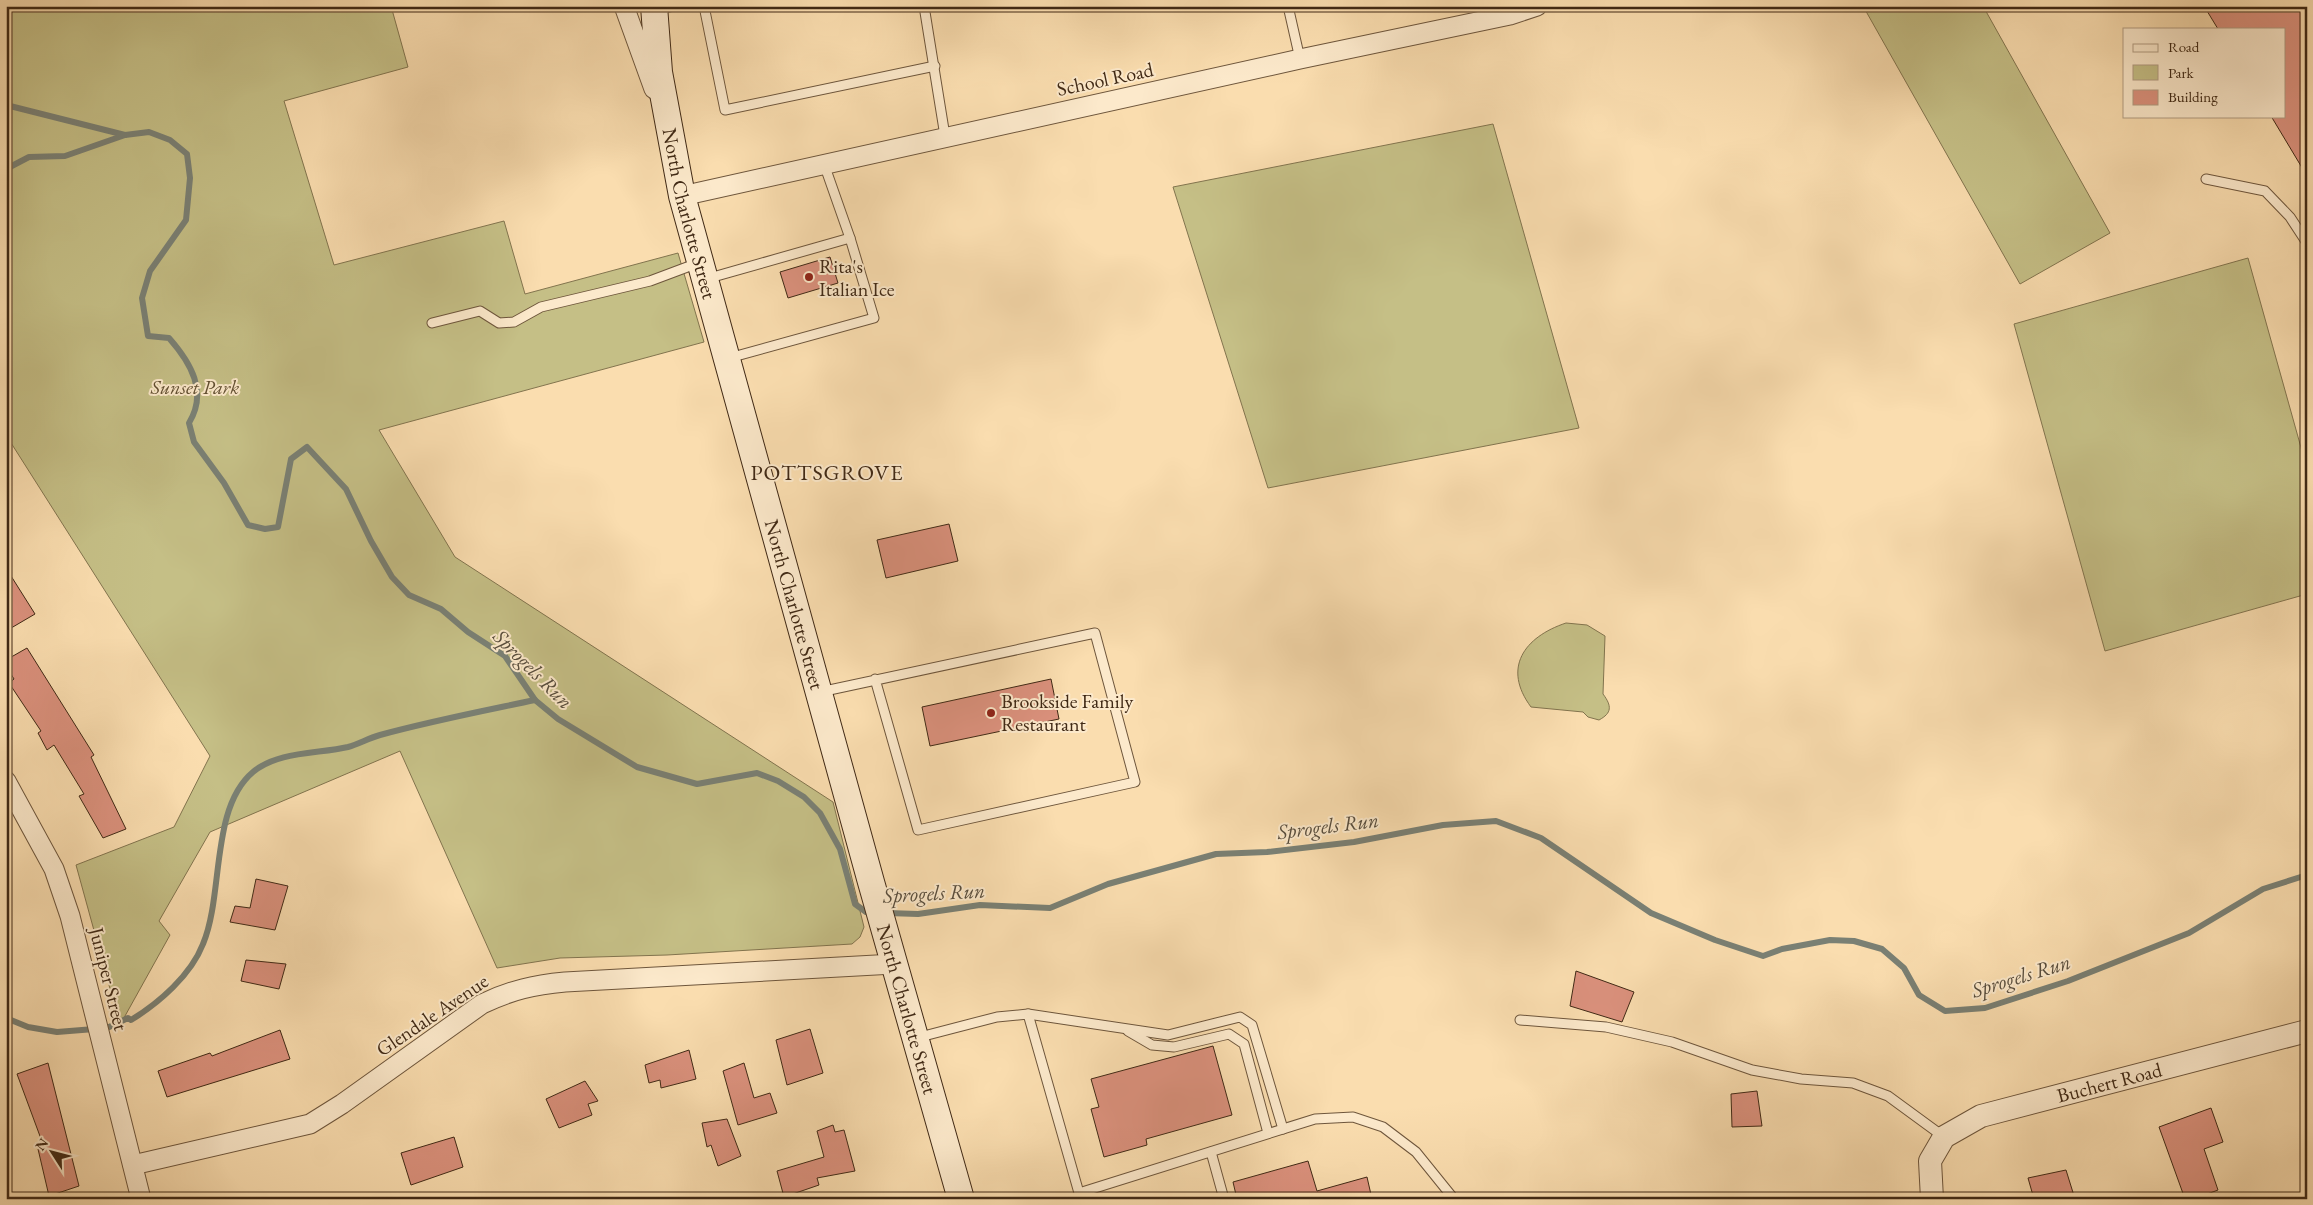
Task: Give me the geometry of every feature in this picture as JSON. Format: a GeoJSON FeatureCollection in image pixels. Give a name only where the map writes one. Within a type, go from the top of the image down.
{"type":"FeatureCollection","features":[{"type":"Feature","properties":{"kind":"main road","name":"North Charlotte Street"},"geometry":{"type":"LineString","coordinates":[[661,8],[659,72],[682,196],[871,882],[961,1199]]}},
{"type":"Feature","properties":{"kind":"street"},"geometry":{"type":"LineString","coordinates":[[624,6],[667,123]]}},
{"type":"Feature","properties":{"kind":"street","name":"School Road"},"geometry":{"type":"LineString","coordinates":[[682,196],[945,136],[1510,15],[1537,6]]}},
{"type":"Feature","properties":{"kind":"street","name":"Juniper Street"},"geometry":{"type":"LineString","coordinates":[[6,781],[54,869],[66,906],[141,1199]]}},
{"type":"Feature","properties":{"kind":"street","name":"Glendale Avenue"},"geometry":{"type":"LineString","coordinates":[[133,1166],[310,1124],[342,1104],[482,1004],[507,992],[535,985],[565,982],[894,964]]}},
{"type":"Feature","properties":{"kind":"street","name":"Buchert Road"},"geometry":{"type":"LineString","coordinates":[[1944,1137],[1981,1116],[2307,1030]]}},
{"type":"Feature","properties":{"kind":"street"},"geometry":{"type":"LineString","coordinates":[[1932,1199],[1930,1161],[1944,1137]]}},
{"type":"Feature","properties":{"kind":"lane"},"geometry":{"type":"LineString","coordinates":[[704,6],[725,110],[935,66]]}},
{"type":"Feature","properties":{"kind":"lane"},"geometry":{"type":"LineString","coordinates":[[924,6],[945,136]]}},
{"type":"Feature","properties":{"kind":"lane"},"geometry":{"type":"LineString","coordinates":[[1288,6],[1300,59]]}},
{"type":"Feature","properties":{"kind":"lane"},"geometry":{"type":"LineString","coordinates":[[726,358],[874,318],[850,238],[824,163]]}},
{"type":"Feature","properties":{"kind":"lane"},"geometry":{"type":"LineString","coordinates":[[2206,179],[2265,191],[2290,217],[2307,243]]}},
{"type":"Feature","properties":{"kind":"lane"},"geometry":{"type":"LineString","coordinates":[[432,323],[480,311],[499,323],[514,322],[541,307],[650,280],[702,271],[850,238]]}},
{"type":"Feature","properties":{"kind":"lane"},"geometry":{"type":"LineString","coordinates":[[820,692],[875,679],[1095,633],[1136,782],[918,830],[875,679]]}},
{"type":"Feature","properties":{"kind":"lane"},"geometry":{"type":"LineString","coordinates":[[1028,1014],[1080,1196],[1315,1119],[1353,1117],[1383,1127],[1416,1152],[1454,1199]]}},
{"type":"Feature","properties":{"kind":"lane"},"geometry":{"type":"LineString","coordinates":[[915,1038],[997,1017],[1028,1014],[1168,1035],[1240,1017],[1252,1025],[1283,1129]]}},
{"type":"Feature","properties":{"kind":"lane"},"geometry":{"type":"LineString","coordinates":[[1520,1020],[1606,1027],[1672,1042],[1752,1070],[1801,1079],[1853,1083],[1888,1096],[1944,1137]]}},
{"type":"Feature","properties":{"kind":"lane"},"geometry":{"type":"LineString","coordinates":[[1122,1028],[1152,1045],[1174,1047],[1229,1034],[1244,1044],[1268,1134]]}},
{"type":"Feature","properties":{"kind":"lane"},"geometry":{"type":"LineString","coordinates":[[1211,1152],[1224,1199]]}},
{"type":"Feature","properties":{"kind":"green space","name":"Sunset Park"},"geometry":{"type":"Polygon","coordinates":[[[6,6],[391,6],[408,67],[284,101],[334,265],[504,221],[525,294],[678,253],[704,342],[379,430],[455,557],[833,802],[864,927],[860,937],[852,944],[667,955],[560,958],[497,968],[400,751],[210,832],[159,921],[170,935],[120,1025],[76,865],[174,827],[210,756],[6,435],[6,6]]]}},
{"type":"Feature","properties":{"kind":"green space"},"geometry":{"type":"Polygon","coordinates":[[[1863,6],[1983,6],[2110,233],[2020,284],[1863,6]]]}},
{"type":"Feature","properties":{"kind":"green space"},"geometry":{"type":"Polygon","coordinates":[[[1493,124],[1579,428],[1268,488],[1173,187],[1493,124]]]}},
{"type":"Feature","properties":{"kind":"green space"},"geometry":{"type":"Polygon","coordinates":[[[2248,258],[2307,469],[2307,594],[2105,651],[2014,324],[2248,258]]]}},
{"type":"Feature","properties":{"kind":"green space"},"geometry":{"type":"Polygon","coordinates":[[[1566,623],[1587,625],[1605,636],[1603,694],[1608,702],[1609,709],[1606,715],[1599,720],[1588,717],[1583,712],[1531,707],[1522,693],[1518,679],[1518,667],[1522,656],[1529,645],[1539,637],[1551,629],[1566,623]]]}},
{"type":"Feature","properties":{"kind":"building"},"geometry":{"type":"Polygon","coordinates":[[[2204,6],[2307,6],[2307,176],[2272,118],[2286,118],[2286,28],[2217,28],[2204,6]]]}},
{"type":"Feature","properties":{"kind":"building","name":"Rita's Italian Ice"},"geometry":{"type":"Polygon","coordinates":[[[830,257],[838,283],[788,298],[780,272],[830,257]]]}},
{"type":"Feature","properties":{"kind":"building"},"geometry":{"type":"Polygon","coordinates":[[[949,524],[958,561],[886,578],[877,540],[949,524]]]}},
{"type":"Feature","properties":{"kind":"building"},"geometry":{"type":"Polygon","coordinates":[[[6,568],[35,614],[6,631],[6,568]]]}},
{"type":"Feature","properties":{"kind":"building"},"geometry":{"type":"Polygon","coordinates":[[[27,648],[94,755],[91,757],[126,829],[103,838],[79,796],[84,794],[54,745],[47,750],[38,733],[41,731],[9,683],[14,679],[6,666],[6,660],[27,648]]]}},
{"type":"Feature","properties":{"kind":"building","name":"Brookside Family Restaurant"},"geometry":{"type":"Polygon","coordinates":[[[1051,679],[1059,719],[930,746],[922,707],[1051,679]]]}},
{"type":"Feature","properties":{"kind":"building"},"geometry":{"type":"Polygon","coordinates":[[[256,879],[288,886],[275,930],[230,922],[235,906],[250,908],[256,879]]]}},
{"type":"Feature","properties":{"kind":"building"},"geometry":{"type":"Polygon","coordinates":[[[246,960],[286,964],[279,989],[241,981],[246,960]]]}},
{"type":"Feature","properties":{"kind":"building"},"geometry":{"type":"Polygon","coordinates":[[[1576,971],[1634,992],[1622,1022],[1570,1006],[1576,971]]]}},
{"type":"Feature","properties":{"kind":"building"},"geometry":{"type":"Polygon","coordinates":[[[810,1029],[823,1073],[787,1085],[776,1040],[810,1029]]]}},
{"type":"Feature","properties":{"kind":"building"},"geometry":{"type":"Polygon","coordinates":[[[280,1030],[290,1059],[167,1097],[158,1071],[210,1053],[212,1056],[280,1030]]]}},
{"type":"Feature","properties":{"kind":"building"},"geometry":{"type":"Polygon","coordinates":[[[1213,1046],[1232,1115],[1146,1139],[1147,1145],[1104,1157],[1091,1109],[1099,1107],[1091,1079],[1213,1046]]]}},
{"type":"Feature","properties":{"kind":"building"},"geometry":{"type":"Polygon","coordinates":[[[689,1050],[696,1079],[661,1088],[660,1080],[649,1083],[645,1065],[689,1050]]]}},
{"type":"Feature","properties":{"kind":"building"},"geometry":{"type":"Polygon","coordinates":[[[48,1063],[79,1186],[49,1196],[38,1149],[44,1147],[17,1074],[48,1063]]]}},
{"type":"Feature","properties":{"kind":"building"},"geometry":{"type":"Polygon","coordinates":[[[744,1063],[754,1098],[770,1093],[777,1113],[738,1125],[723,1071],[744,1063]]]}},
{"type":"Feature","properties":{"kind":"building"},"geometry":{"type":"Polygon","coordinates":[[[585,1081],[598,1101],[588,1104],[592,1115],[559,1128],[546,1099],[585,1081]]]}},
{"type":"Feature","properties":{"kind":"building"},"geometry":{"type":"Polygon","coordinates":[[[1757,1091],[1762,1126],[1732,1127],[1731,1094],[1757,1091]]]}},
{"type":"Feature","properties":{"kind":"building"},"geometry":{"type":"Polygon","coordinates":[[[2211,1108],[2223,1142],[2204,1149],[2218,1190],[2194,1199],[2185,1199],[2159,1127],[2211,1108]]]}},
{"type":"Feature","properties":{"kind":"building"},"geometry":{"type":"Polygon","coordinates":[[[727,1119],[741,1156],[718,1166],[711,1145],[707,1147],[702,1123],[727,1119]]]}},
{"type":"Feature","properties":{"kind":"building"},"geometry":{"type":"Polygon","coordinates":[[[833,1125],[835,1132],[844,1130],[855,1171],[817,1178],[819,1185],[784,1197],[777,1171],[824,1157],[817,1131],[833,1125]]]}},
{"type":"Feature","properties":{"kind":"building"},"geometry":{"type":"Polygon","coordinates":[[[454,1137],[463,1167],[411,1185],[401,1153],[454,1137]]]}},
{"type":"Feature","properties":{"kind":"building"},"geometry":{"type":"Polygon","coordinates":[[[1308,1161],[1317,1191],[1367,1177],[1372,1199],[1237,1199],[1233,1182],[1308,1161]]]}},
{"type":"Feature","properties":{"kind":"building"},"geometry":{"type":"Polygon","coordinates":[[[2066,1170],[2075,1199],[2034,1199],[2028,1178],[2066,1170]]]}},
{"type":"Feature","properties":{"kind":"waterway"},"geometry":{"type":"LineString","coordinates":[[6,108],[10,106],[125,135]]}},
{"type":"Feature","properties":{"kind":"waterway","name":"Sprogels Run"},"geometry":{"type":"LineString","coordinates":[[6,169],[29,157],[65,156],[125,135],[149,132],[170,140],[187,154],[190,178],[186,220],[150,271],[142,298],[148,336],[169,338],[190,368],[197,389],[197,400],[189,423],[194,442],[224,483],[248,525],[265,529],[278,527],[291,459],[307,447],[346,489],[371,541],[392,577],[409,595],[441,609],[468,632],[505,656],[535,700],[558,719],[637,767],[697,784],[757,773],[778,781],[804,797],[820,813],[840,849],[855,904],[866,912],[874,912]]}},
{"type":"Feature","properties":{"kind":"waterway"},"geometry":{"type":"LineString","coordinates":[[6,1018],[28,1027],[57,1032],[107,1028],[128,1018],[131,1020],[163,997],[191,967],[203,944],[214,901],[224,829],[230,807],[239,788],[253,772],[263,765],[274,760],[299,754],[348,747],[376,736],[457,716],[535,700]]}},
{"type":"Feature","properties":{"kind":"waterway","name":"Sprogels Run"},"geometry":{"type":"LineString","coordinates":[[887,913],[918,914],[980,905],[1050,908],[1108,884],[1216,854],[1267,852],[1354,842],[1443,825],[1496,821],[1541,838],[1651,913],[1715,940],[1763,956],[1782,949],[1830,940],[1854,941],[1882,949],[1904,968],[1919,995],[1945,1011],[1985,1008],[2068,981],[2189,933],[2263,889],[2307,875]]}},
{"type":"Feature","properties":{"kind":"place","name":"Rita's Italian Ice"},"geometry":{"type":"Point","coordinates":[809,277]}},
{"type":"Feature","properties":{"kind":"place","name":"Brookside Family Restaurant"},"geometry":{"type":"Point","coordinates":[991,713]}},
{"type":"Feature","properties":{"kind":"district","name":"POTTSGROVE"},"geometry":{"type":"Point","coordinates":[827,472]}}]}
